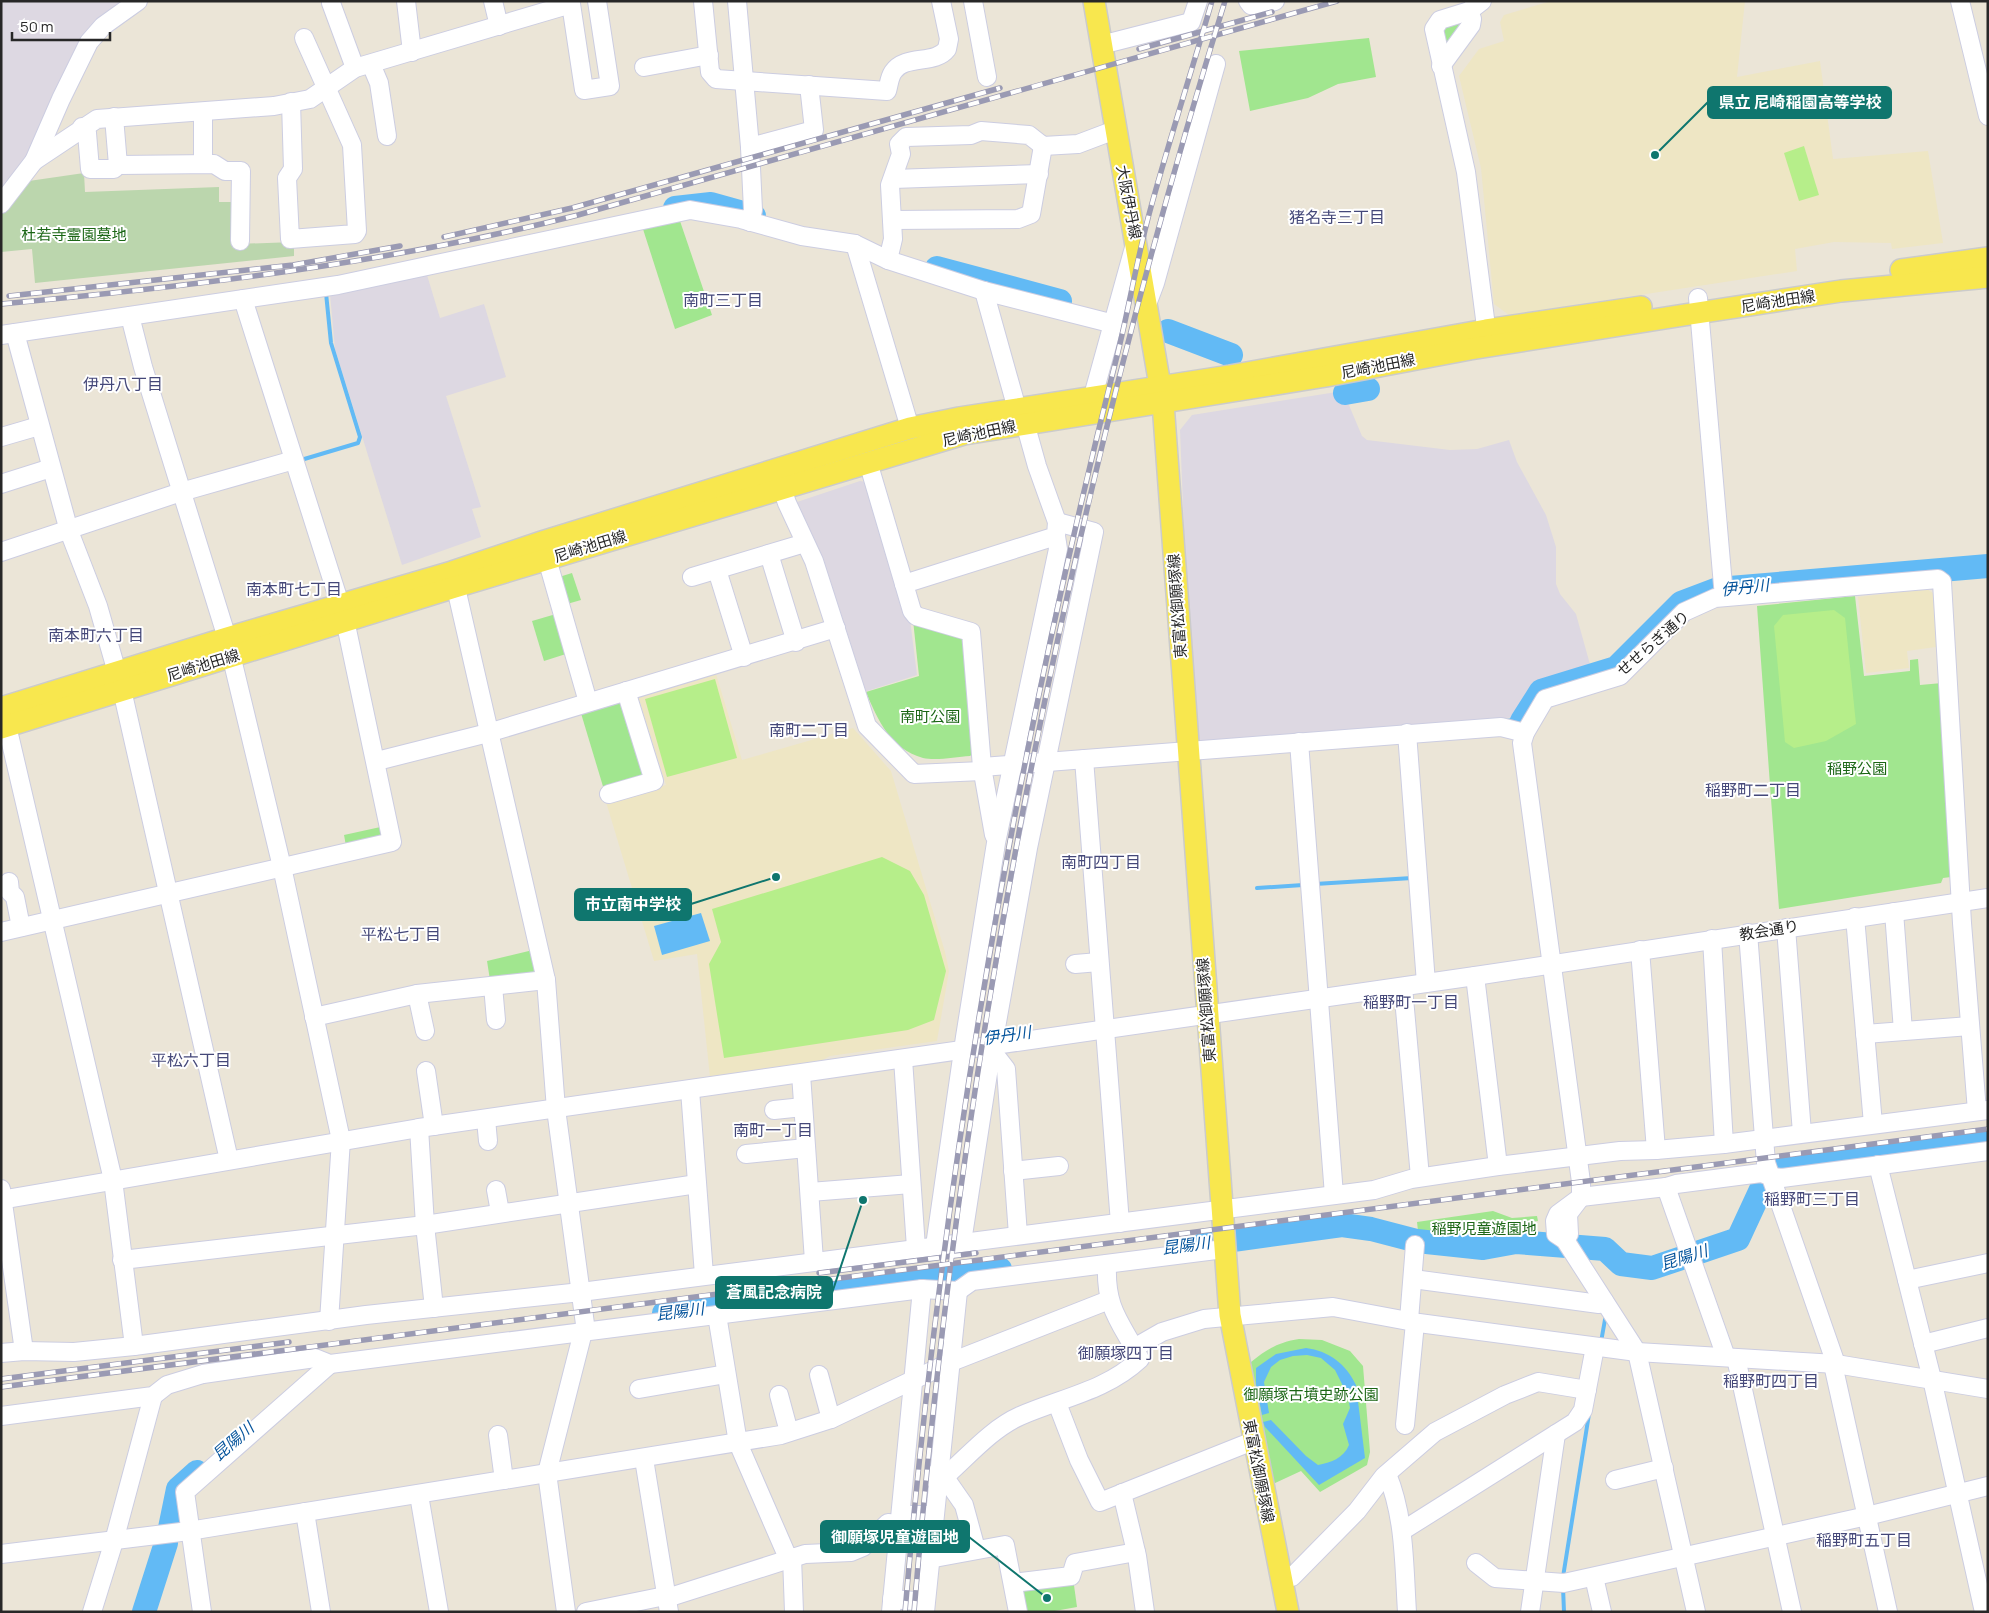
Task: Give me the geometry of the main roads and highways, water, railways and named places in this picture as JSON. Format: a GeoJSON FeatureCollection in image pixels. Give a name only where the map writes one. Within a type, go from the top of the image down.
{"type":"FeatureCollection","features":[{"type":"Feature","properties":{"kind":"main road","name":"大阪伊丹線"},"geometry":{"type":"LineString","coordinates":[[1094,1],[1162,394]]}},
{"type":"Feature","properties":{"kind":"main road","name":"尼崎池田線"},"geometry":{"type":"LineString","coordinates":[[454,580],[547,559],[779,479],[910,428],[1021,416],[1162,394],[1326,376],[1487,338],[1699,306],[1988,258]]}},
{"type":"Feature","properties":{"kind":"main road","name":"尼崎池田線"},"geometry":{"type":"LineString","coordinates":[[1699,306],[1988,277]]}},
{"type":"Feature","properties":{"kind":"main road","name":"尼崎池田線"},"geometry":{"type":"LineString","coordinates":[[3,714],[342,613],[391,608],[454,580],[779,479],[868,462],[1094,396],[1162,394]]}},
{"type":"Feature","properties":{"kind":"main road","name":"東富松御願塚線"},"geometry":{"type":"LineString","coordinates":[[1162,394],[1206,1015],[1230,1315],[1253,1441],[1288,1612]]}},
{"type":"Feature","properties":{"kind":"water"},"geometry":{"type":"Polygon","coordinates":[[[701,913],[710,941],[662,955],[654,926],[701,913]]]}},
{"type":"Feature","properties":{"kind":"water"},"geometry":{"type":"Polygon","coordinates":[[[1306,1348],[1322,1352],[1336,1360],[1347,1371],[1356,1385],[1365,1458],[1319,1485],[1265,1427],[1263,1422],[1271,1420],[1306,1456],[1318,1465],[1340,1457],[1349,1445],[1343,1424],[1350,1408],[1348,1396],[1335,1370],[1321,1358],[1307,1355],[1293,1356],[1280,1360],[1271,1367],[1264,1382],[1269,1413],[1262,1415],[1256,1384],[1256,1368],[1276,1354],[1306,1348]]]}},
{"type":"Feature","properties":{"kind":"waterway"},"geometry":{"type":"LineString","coordinates":[[675,208],[711,204],[754,216]]}},
{"type":"Feature","properties":{"kind":"waterway"},"geometry":{"type":"LineString","coordinates":[[937,268],[1060,301]]}},
{"type":"Feature","properties":{"kind":"waterway"},"geometry":{"type":"LineString","coordinates":[[301,460],[358,443],[360,437],[331,343],[326,293]]}},
{"type":"Feature","properties":{"kind":"waterway"},"geometry":{"type":"LineString","coordinates":[[1168,331],[1231,355]]}},
{"type":"Feature","properties":{"kind":"waterway"},"geometry":{"type":"LineString","coordinates":[[1345,393],[1368,389]]}},
{"type":"Feature","properties":{"kind":"waterway","name":"伊丹川"},"geometry":{"type":"LineString","coordinates":[[1522,721],[1541,691],[1616,668],[1681,603],[1718,589],[1988,566]]}},
{"type":"Feature","properties":{"kind":"waterway"},"geometry":{"type":"LineString","coordinates":[[1506,721],[1522,719]]}},
{"type":"Feature","properties":{"kind":"waterway"},"geometry":{"type":"LineString","coordinates":[[1315,884],[1412,878]]}},
{"type":"Feature","properties":{"kind":"waterway"},"geometry":{"type":"LineString","coordinates":[[1257,888],[1303,885]]}},
{"type":"Feature","properties":{"kind":"waterway","name":"昆陽川"},"geometry":{"type":"LineString","coordinates":[[1204,1244],[1342,1225],[1371,1229],[1417,1241],[1483,1248],[1516,1242],[1605,1249],[1621,1264],[1652,1268],[1738,1239],[1770,1170],[1988,1142]]}},
{"type":"Feature","properties":{"kind":"waterway","name":"昆陽川"},"geometry":{"type":"LineString","coordinates":[[664,1313],[1000,1269]]}},
{"type":"Feature","properties":{"kind":"waterway"},"geometry":{"type":"LineString","coordinates":[[1601,1342],[1606,1314]]}},
{"type":"Feature","properties":{"kind":"waterway"},"geometry":{"type":"LineString","coordinates":[[1563,1577],[1589,1414]]}},
{"type":"Feature","properties":{"kind":"waterway","name":"昆陽川"},"geometry":{"type":"LineString","coordinates":[[170,1528],[178,1489],[197,1472]]}},
{"type":"Feature","properties":{"kind":"waterway","name":"昆陽川"},"geometry":{"type":"LineString","coordinates":[[144,1612],[166,1543]]}},
{"type":"Feature","properties":{"kind":"waterway"},"geometry":{"type":"LineString","coordinates":[[1563,1587],[1564,1612]]}},
{"type":"Feature","properties":{"kind":"railway"},"geometry":{"type":"LineString","coordinates":[[905,1612],[920,1454],[960,1138],[1013,825],[1044,670],[1146,226],[1212,1]]}},
{"type":"Feature","properties":{"kind":"railway"},"geometry":{"type":"LineString","coordinates":[[914,1612],[934,1408],[959,1204],[989,1001],[1026,798],[1067,597],[1114,397],[1167,198],[1225,1]]}},
{"type":"Feature","properties":{"kind":"railway"},"geometry":{"type":"LineString","coordinates":[[1,304],[219,281],[292,271],[436,247],[507,232],[578,215],[1337,1]]}},
{"type":"Feature","properties":{"kind":"railway"},"geometry":{"type":"LineString","coordinates":[[1139,49],[1272,12]]}},
{"type":"Feature","properties":{"kind":"railway"},"geometry":{"type":"LineString","coordinates":[[444,237],[572,208],[1000,88]]}},
{"type":"Feature","properties":{"kind":"railway"},"geometry":{"type":"LineString","coordinates":[[9,296],[293,265],[400,246]]}},
{"type":"Feature","properties":{"kind":"railway"},"geometry":{"type":"LineString","coordinates":[[1,1387],[1988,1129]]}},
{"type":"Feature","properties":{"kind":"railway"},"geometry":{"type":"LineString","coordinates":[[819,1273],[976,1253]]}},
{"type":"Feature","properties":{"kind":"railway"},"geometry":{"type":"LineString","coordinates":[[1,1379],[289,1342]]}},
{"type":"Feature","properties":{"kind":"place","name":"県立 尼崎稲園高等学校"},"geometry":{"type":"Point","coordinates":[1655,155]}},
{"type":"Feature","properties":{"kind":"place","name":"市立南中学校"},"geometry":{"type":"Point","coordinates":[776,877]}},
{"type":"Feature","properties":{"kind":"place","name":"蒼風記念病院"},"geometry":{"type":"Point","coordinates":[863,1200]}},
{"type":"Feature","properties":{"kind":"place","name":"御願塚児童遊園地"},"geometry":{"type":"Point","coordinates":[1047,1598]}},
{"type":"Feature","properties":{"kind":"district","name":"猪名寺三丁目"},"geometry":{"type":"Point","coordinates":[1337,217]}},
{"type":"Feature","properties":{"kind":"district","name":"南町三丁目"},"geometry":{"type":"Point","coordinates":[723,300]}},
{"type":"Feature","properties":{"kind":"district","name":"伊丹八丁目"},"geometry":{"type":"Point","coordinates":[123,384]}},
{"type":"Feature","properties":{"kind":"district","name":"南本町七丁目"},"geometry":{"type":"Point","coordinates":[294,589]}},
{"type":"Feature","properties":{"kind":"district","name":"南本町六丁目"},"geometry":{"type":"Point","coordinates":[96,635]}},
{"type":"Feature","properties":{"kind":"district","name":"南町二丁目"},"geometry":{"type":"Point","coordinates":[809,730]}},
{"type":"Feature","properties":{"kind":"district","name":"稲野町二丁目"},"geometry":{"type":"Point","coordinates":[1753,790]}},
{"type":"Feature","properties":{"kind":"district","name":"南町四丁目"},"geometry":{"type":"Point","coordinates":[1101,862]}},
{"type":"Feature","properties":{"kind":"district","name":"平松七丁目"},"geometry":{"type":"Point","coordinates":[401,934]}},
{"type":"Feature","properties":{"kind":"district","name":"稲野町一丁目"},"geometry":{"type":"Point","coordinates":[1411,1002]}},
{"type":"Feature","properties":{"kind":"district","name":"平松六丁目"},"geometry":{"type":"Point","coordinates":[191,1060]}},
{"type":"Feature","properties":{"kind":"district","name":"南町一丁目"},"geometry":{"type":"Point","coordinates":[773,1130]}},
{"type":"Feature","properties":{"kind":"district","name":"稲野町三丁目"},"geometry":{"type":"Point","coordinates":[1812,1199]}},
{"type":"Feature","properties":{"kind":"district","name":"御願塚四丁目"},"geometry":{"type":"Point","coordinates":[1126,1353]}},
{"type":"Feature","properties":{"kind":"district","name":"稲野町四丁目"},"geometry":{"type":"Point","coordinates":[1771,1381]}},
{"type":"Feature","properties":{"kind":"district","name":"稲野町五丁目"},"geometry":{"type":"Point","coordinates":[1864,1540]}},
{"type":"Feature","properties":{"kind":"park label","name":"杜若寺霊園墓地"},"geometry":{"type":"Point","coordinates":[74,234]}},
{"type":"Feature","properties":{"kind":"park label","name":"南町公園"},"geometry":{"type":"Point","coordinates":[930,716]}},
{"type":"Feature","properties":{"kind":"park label","name":"稲野公園"},"geometry":{"type":"Point","coordinates":[1857,768]}},
{"type":"Feature","properties":{"kind":"park label","name":"稲野児童遊園地"},"geometry":{"type":"Point","coordinates":[1484,1228]}},
{"type":"Feature","properties":{"kind":"park label","name":"御願塚古墳史跡公園"},"geometry":{"type":"Point","coordinates":[1311,1394]}}]}
